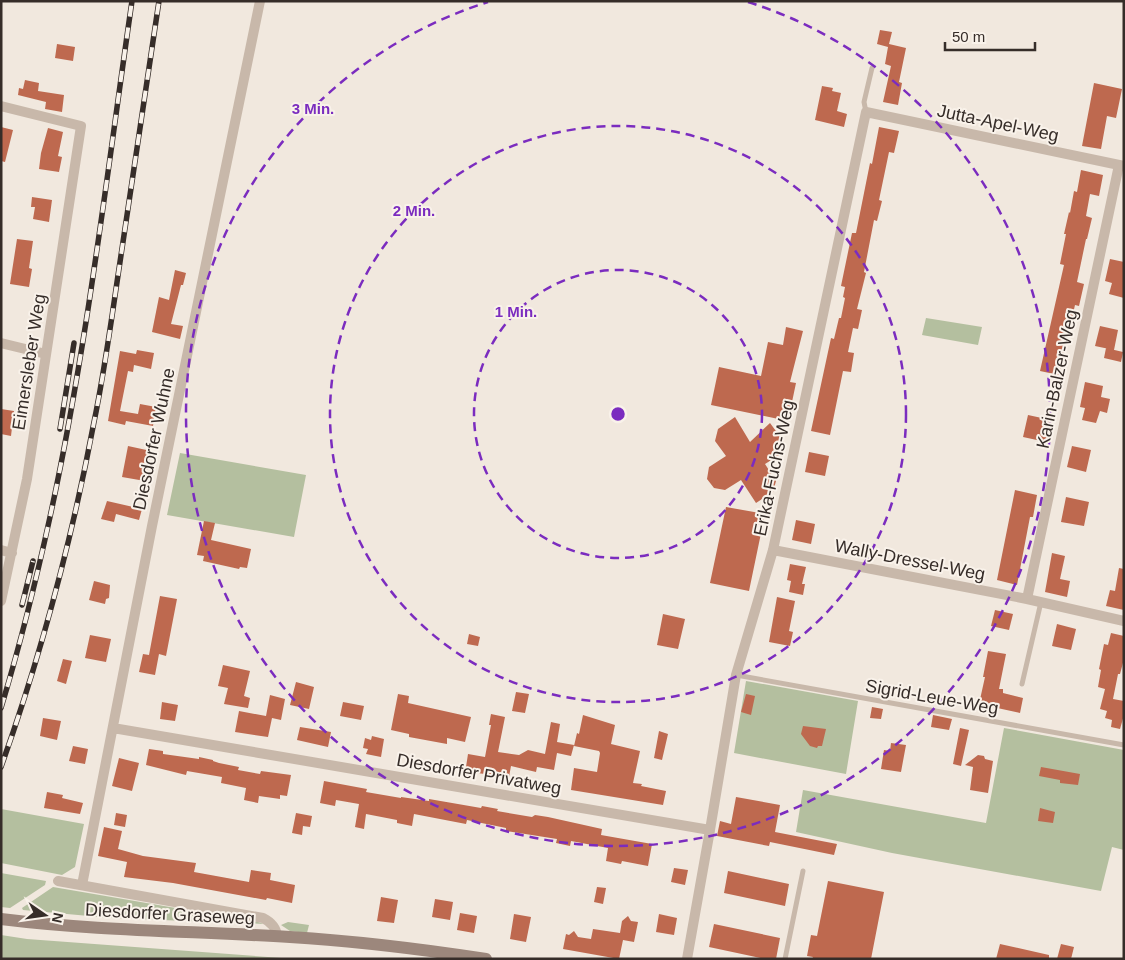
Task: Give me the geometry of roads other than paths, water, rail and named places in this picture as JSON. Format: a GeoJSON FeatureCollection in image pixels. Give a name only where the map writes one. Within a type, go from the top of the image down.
{"type":"FeatureCollection","features":[{"type":"Feature","properties":{"kind":"main road","name":"Diesdorfer Graseweg"},"geometry":{"type":"LineString","coordinates":[[1,919],[143,931],[277,936],[404,948],[486,959]]}},
{"type":"Feature","properties":{"kind":"street","name":"Diesdorfer Wuhne"},"geometry":{"type":"LineString","coordinates":[[82,885],[260,1]]}},
{"type":"Feature","properties":{"kind":"street","name":"Eimersleber Weg"},"geometry":{"type":"LineString","coordinates":[[1,106],[81,126],[27,479],[1,601]]}},
{"type":"Feature","properties":{"kind":"street","name":"Jutta-Apel-Weg"},"geometry":{"type":"LineString","coordinates":[[866,112],[1121,166]]}},
{"type":"Feature","properties":{"kind":"street","name":"Erika-Fuchs-Weg"},"geometry":{"type":"LineString","coordinates":[[710,830],[736,675],[773,550],[866,112]]}},
{"type":"Feature","properties":{"kind":"street","name":"Karin-Balzer-Weg"},"geometry":{"type":"LineString","coordinates":[[1027,599],[1121,166]]}},
{"type":"Feature","properties":{"kind":"street"},"geometry":{"type":"LineString","coordinates":[[1,342],[46,354]]}},
{"type":"Feature","properties":{"kind":"street"},"geometry":{"type":"LineString","coordinates":[[1,550],[12,553]]}},
{"type":"Feature","properties":{"kind":"street","name":"Wally-Dressel-Weg"},"geometry":{"type":"LineString","coordinates":[[773,550],[1027,599],[1124,621]]}},
{"type":"Feature","properties":{"kind":"street","name":"Diesdorfer Privatweg"},"geometry":{"type":"LineString","coordinates":[[113,728],[710,830]]}},
{"type":"Feature","properties":{"kind":"street"},"geometry":{"type":"LineString","coordinates":[[687,959],[710,830]]}},
{"type":"Feature","properties":{"kind":"street","name":"Diesdorfer Graseweg"},"geometry":{"type":"LineString","coordinates":[[58,881],[263,918],[272,924],[277,936]]}},
{"type":"Feature","properties":{"kind":"lane"},"geometry":{"type":"LineString","coordinates":[[866,112],[864,102],[872,68]]}},
{"type":"Feature","properties":{"kind":"lane"},"geometry":{"type":"LineString","coordinates":[[1022,684],[1041,602]]}},
{"type":"Feature","properties":{"kind":"lane","name":"Sigrid-Leue-Weg"},"geometry":{"type":"LineString","coordinates":[[736,675],[1124,745]]}},
{"type":"Feature","properties":{"kind":"lane"},"geometry":{"type":"LineString","coordinates":[[785,959],[803,871]]}},
{"type":"Feature","properties":{"kind":"railway"},"geometry":{"type":"LineString","coordinates":[[1,708],[15,661],[50,517],[75,389],[132,1]]}},
{"type":"Feature","properties":{"kind":"railway"},"geometry":{"type":"LineString","coordinates":[[1,767],[42,639],[76,510],[105,362],[159,1]]}},
{"type":"Feature","properties":{"kind":"railway"},"geometry":{"type":"LineString","coordinates":[[60,429],[74,343]]}},
{"type":"Feature","properties":{"kind":"railway"},"geometry":{"type":"LineString","coordinates":[[22,605],[33,561]]}}]}
